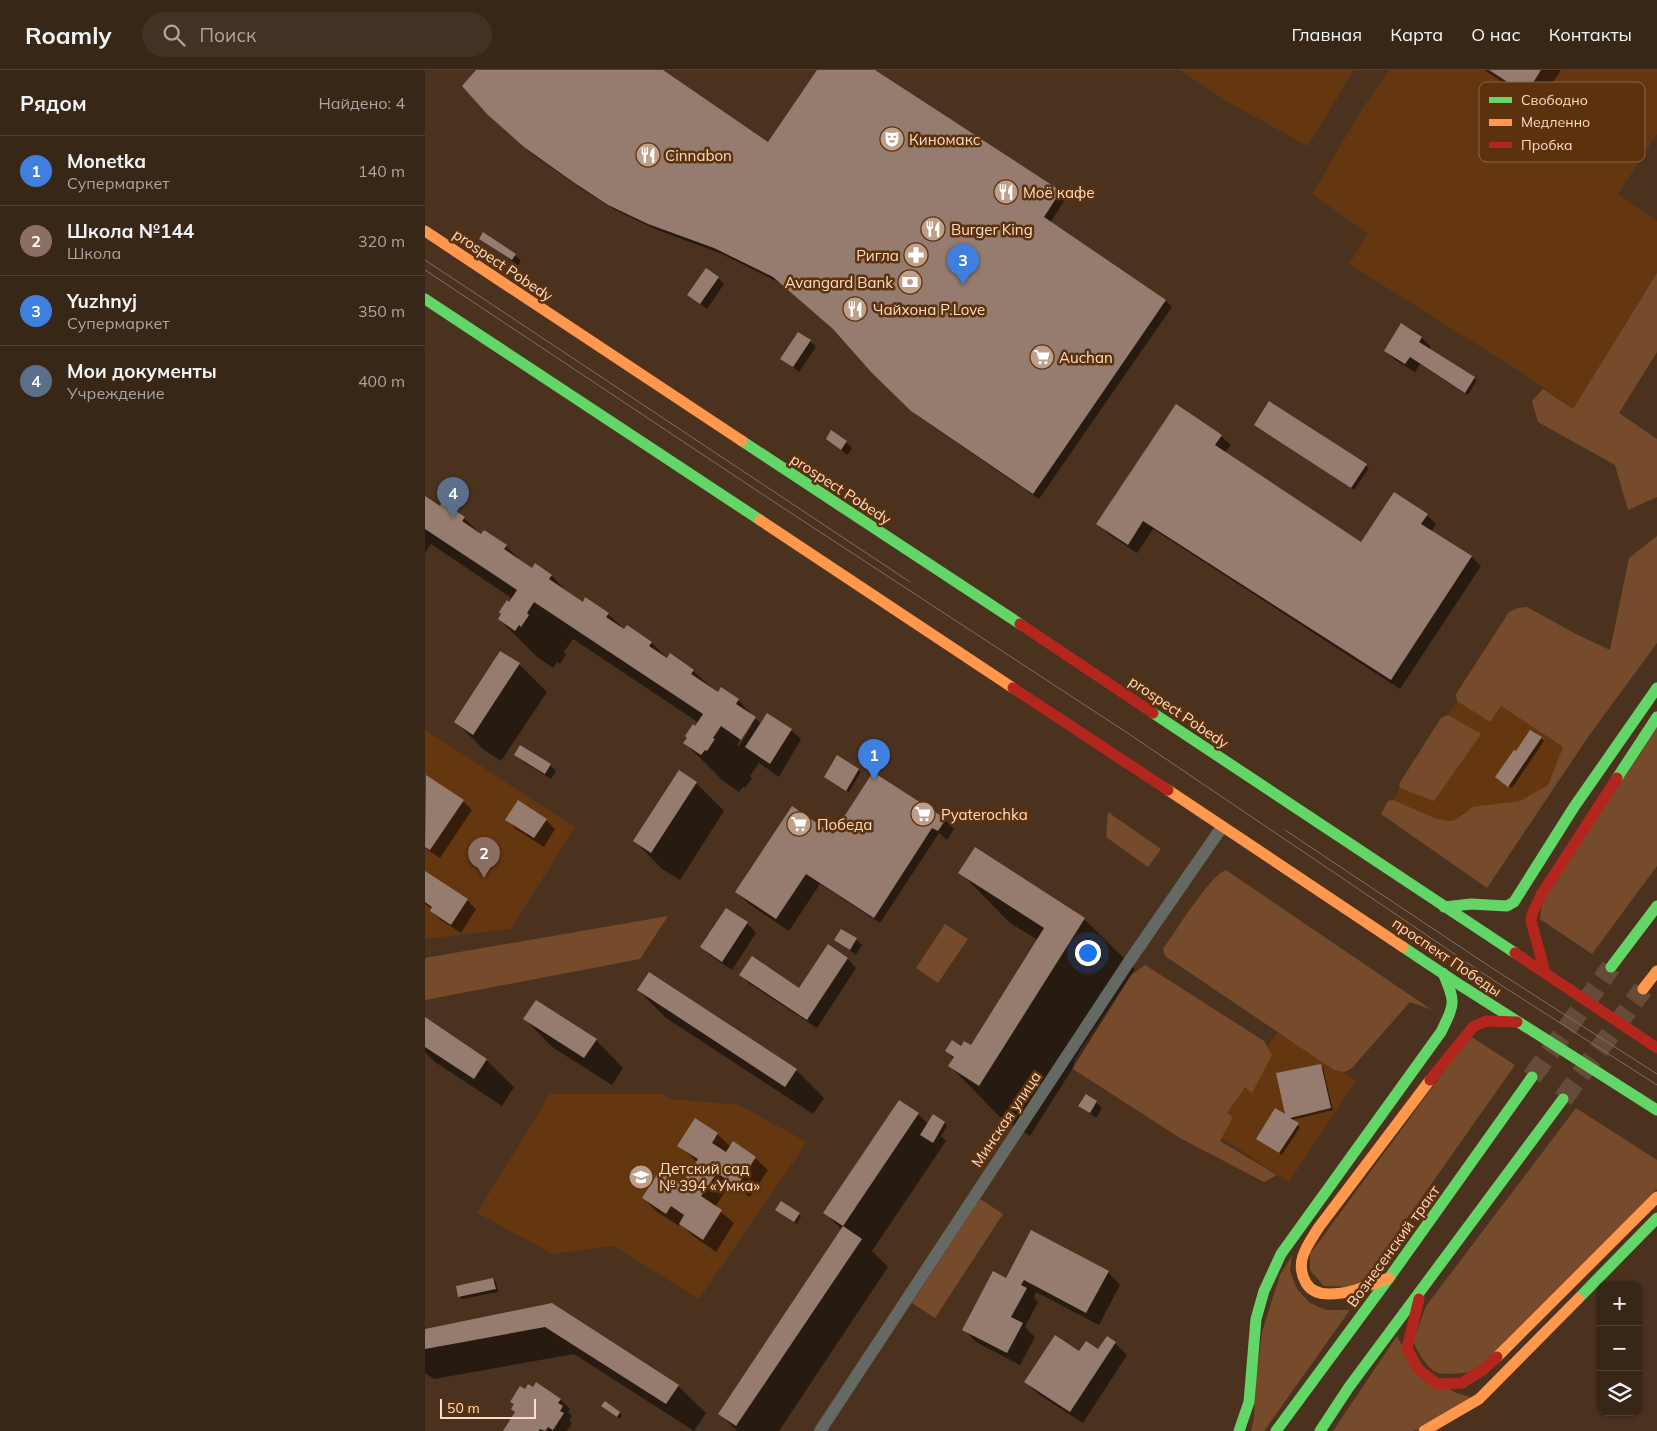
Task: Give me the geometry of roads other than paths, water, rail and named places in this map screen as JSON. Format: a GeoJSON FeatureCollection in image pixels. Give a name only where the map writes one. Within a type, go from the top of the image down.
{"type":"FeatureCollection","features":[{"type":"Feature","properties":{"kind":"main road"},"geometry":{"type":"LineString","coordinates":[[425,231],[1105,680],[1240,772],[1545,972],[1657,1048]]}},
{"type":"Feature","properties":{"kind":"main road"},"geometry":{"type":"LineString","coordinates":[[425,299],[1222,827]]}},
{"type":"Feature","properties":{"kind":"main road"},"geometry":{"type":"LineString","coordinates":[[1444,907],[1471,904],[1507,906],[1514,902],[1574,807],[1657,688]]}},
{"type":"Feature","properties":{"kind":"main road"},"geometry":{"type":"LineString","coordinates":[[1545,972],[1531,921],[1532,914],[1541,895],[1657,717]]}},
{"type":"Feature","properties":{"kind":"main road","name":"проспект Победы"},"geometry":{"type":"LineString","coordinates":[[1222,827],[1517,1022],[1657,1110]]}},
{"type":"Feature","properties":{"kind":"main road"},"geometry":{"type":"LineString","coordinates":[[1611,967],[1657,906]]}},
{"type":"Feature","properties":{"kind":"main road"},"geometry":{"type":"LineString","coordinates":[[1643,989],[1657,971]]}},
{"type":"Feature","properties":{"kind":"main road"},"geometry":{"type":"LineString","coordinates":[[1239,1431],[1249,1402],[1255,1319],[1281,1254],[1441,1032],[1453,1008],[1451,992],[1443,973]]}},
{"type":"Feature","properties":{"kind":"main road"},"geometry":{"type":"LineString","coordinates":[[1389,1278],[1350,1292],[1335,1294],[1316,1293],[1305,1284],[1300,1267],[1304,1251],[1345,1192],[1411,1102],[1473,1027],[1486,1021],[1517,1022]]}},
{"type":"Feature","properties":{"kind":"main road","name":"Вознесенский тракт"},"geometry":{"type":"LineString","coordinates":[[1276,1431],[1389,1278],[1532,1077]]}},
{"type":"Feature","properties":{"kind":"main road"},"geometry":{"type":"LineString","coordinates":[[1320,1431],[1349,1387],[1563,1099]]}},
{"type":"Feature","properties":{"kind":"main road"},"geometry":{"type":"LineString","coordinates":[[1421,1290],[1407,1348],[1418,1369],[1437,1384],[1462,1383],[1484,1369],[1657,1198]]}},
{"type":"Feature","properties":{"kind":"main road"},"geometry":{"type":"LineString","coordinates":[[1424,1431],[1479,1399],[1657,1218]]}},
{"type":"Feature","properties":{"kind":"street","name":"Минская улица"},"geometry":{"type":"LineString","coordinates":[[820,1431],[1128,963],[1222,827]]}},
{"type":"Feature","properties":{"kind":"tunnel"},"geometry":{"type":"LineString","coordinates":[[1532,1077],[1611,967]]}},
{"type":"Feature","properties":{"kind":"tunnel"},"geometry":{"type":"LineString","coordinates":[[1563,1099],[1643,989]]}},
{"type":"Feature","properties":{"kind":"tram line"},"geometry":{"type":"LineString","coordinates":[[425,260],[910,582]]}},
{"type":"Feature","properties":{"kind":"tram line"},"geometry":{"type":"LineString","coordinates":[[425,270],[765,496],[1129,734],[1493,980],[1657,1085]]}},
{"type":"Feature","properties":{"kind":"tram line"},"geometry":{"type":"LineString","coordinates":[[1285,830],[1492,968],[1657,1074]]}},
{"type":"Feature","properties":{"kind":"place","name":"Киномакс"},"geometry":{"type":"Point","coordinates":[892,139]}},
{"type":"Feature","properties":{"kind":"place","name":"Cinnabon"},"geometry":{"type":"Point","coordinates":[648,155]}},
{"type":"Feature","properties":{"kind":"place","name":"Моё кафе"},"geometry":{"type":"Point","coordinates":[1006,192]}},
{"type":"Feature","properties":{"kind":"place","name":"Burger King"},"geometry":{"type":"Point","coordinates":[933,229]}},
{"type":"Feature","properties":{"kind":"place","name":"Ригла"},"geometry":{"type":"Point","coordinates":[916,255]}},
{"type":"Feature","properties":{"kind":"place","name":"Avangard Bank"},"geometry":{"type":"Point","coordinates":[910,282]}},
{"type":"Feature","properties":{"kind":"place","name":"Yuzhnyj"},"geometry":{"type":"Point","coordinates":[963,285]}},
{"type":"Feature","properties":{"kind":"place","name":"Чайхона P.Love"},"geometry":{"type":"Point","coordinates":[855,309]}},
{"type":"Feature","properties":{"kind":"place","name":"Auchan"},"geometry":{"type":"Point","coordinates":[1042,357]}},
{"type":"Feature","properties":{"kind":"place","name":"Мои документы"},"geometry":{"type":"Point","coordinates":[453,518]}},
{"type":"Feature","properties":{"kind":"place","name":"Monetka"},"geometry":{"type":"Point","coordinates":[874,780]}},
{"type":"Feature","properties":{"kind":"place","name":"Pyaterochka"},"geometry":{"type":"Point","coordinates":[923,814]}},
{"type":"Feature","properties":{"kind":"place","name":"Победа"},"geometry":{"type":"Point","coordinates":[799,824]}},
{"type":"Feature","properties":{"kind":"place","name":"Школа №144"},"geometry":{"type":"Point","coordinates":[484,878]}},
{"type":"Feature","properties":{"kind":"place","name":"Детский сад № 394 «Умка»"},"geometry":{"type":"Point","coordinates":[641,1177]}}]}
